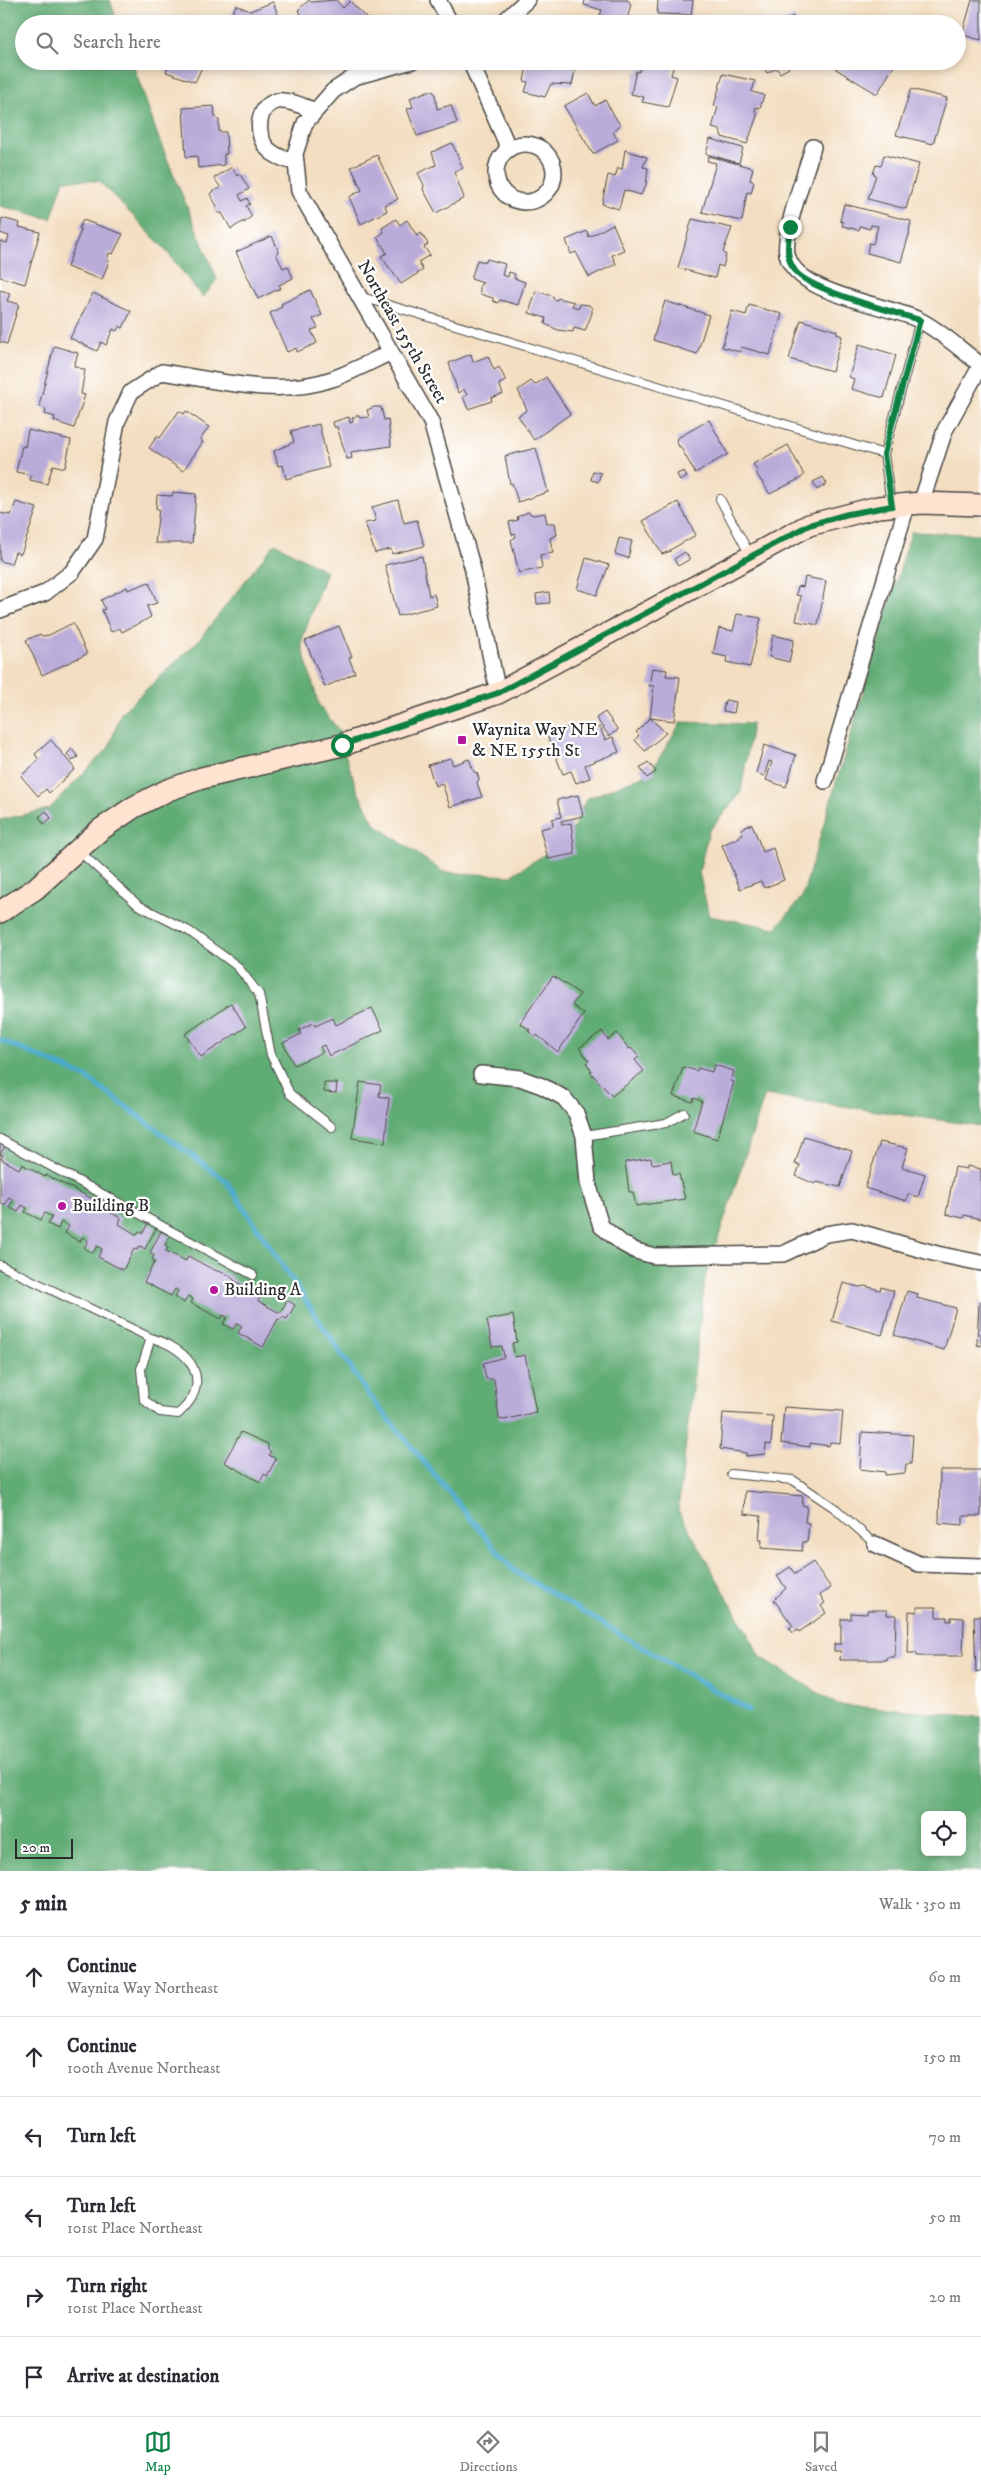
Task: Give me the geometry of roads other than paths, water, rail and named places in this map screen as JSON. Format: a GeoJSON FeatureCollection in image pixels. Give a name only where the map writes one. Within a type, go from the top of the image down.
{"type":"FeatureCollection","features":[{"type":"Feature","properties":{"kind":"main road"},"geometry":{"type":"LineString","coordinates":[[0,912],[36,889],[77,849],[100,830],[134,807],[168,790],[202,778],[342,745],[498,693],[809,525],[848,514],[906,505],[981,505]]}},
{"type":"Feature","properties":{"kind":"street"},"geometry":{"type":"LineString","coordinates":[[438,0],[446,15]]}},
{"type":"Feature","properties":{"kind":"street"},"geometry":{"type":"LineString","coordinates":[[510,15],[527,0]]}},
{"type":"Feature","properties":{"kind":"street","name":"Northeast 155th Street"},"geometry":{"type":"LineString","coordinates":[[379,70],[354,77],[332,91],[305,123],[295,154],[299,191],[362,297],[432,422],[472,566],[498,693]]}},
{"type":"Feature","properties":{"kind":"street"},"geometry":{"type":"LineString","coordinates":[[474,70],[509,149]]}},
{"type":"Feature","properties":{"kind":"street"},"geometry":{"type":"LineString","coordinates":[[296,163],[274,154],[264,145],[258,128],[261,116],[268,106],[277,101],[286,101],[315,111]]}},
{"type":"Feature","properties":{"kind":"street"},"geometry":{"type":"LineString","coordinates":[[814,147],[790,227],[787,254],[796,272],[815,285],[920,320],[981,365],[906,505],[825,781]]}},
{"type":"Feature","properties":{"kind":"street"},"geometry":{"type":"LineString","coordinates":[[0,610],[45,593],[72,572],[95,539],[117,422],[131,392],[162,372],[249,386],[293,387],[331,379],[392,352]]}},
{"type":"Feature","properties":{"kind":"street"},"geometry":{"type":"LineString","coordinates":[[481,1074],[520,1078],[542,1086],[564,1098],[576,1113],[584,1136],[588,1183],[601,1226],[623,1244],[636,1251],[654,1256],[783,1254],[826,1234],[852,1230],[937,1254],[981,1262]]}},
{"type":"Feature","properties":{"kind":"street"},"geometry":{"type":"LineString","coordinates":[[875,1544],[920,1564],[981,1566]]}},
{"type":"Feature","properties":{"kind":"lane"},"geometry":{"type":"LineString","coordinates":[[362,297],[884,454]]}},
{"type":"Feature","properties":{"kind":"lane"},"geometry":{"type":"LineString","coordinates":[[906,505],[884,454],[920,320]]}},
{"type":"Feature","properties":{"kind":"lane"},"geometry":{"type":"LineString","coordinates":[[720,499],[751,556]]}},
{"type":"Feature","properties":{"kind":"lane"},"geometry":{"type":"LineString","coordinates":[[77,849],[138,905],[189,931],[238,966],[259,994],[271,1054],[290,1094],[332,1126]]}},
{"type":"Feature","properties":{"kind":"lane"},"geometry":{"type":"LineString","coordinates":[[584,1136],[666,1123],[684,1113]]}},
{"type":"Feature","properties":{"kind":"lane"},"geometry":{"type":"LineString","coordinates":[[0,1139],[253,1274]]}},
{"type":"Feature","properties":{"kind":"lane"},"geometry":{"type":"LineString","coordinates":[[0,1265],[151,1338],[167,1342],[192,1363],[198,1384],[191,1403],[178,1414],[160,1412],[144,1400],[141,1369],[151,1338]]}},
{"type":"Feature","properties":{"kind":"lane"},"geometry":{"type":"LineString","coordinates":[[732,1474],[792,1480],[836,1509],[875,1544]]}},
{"type":"Feature","properties":{"kind":"waterway"},"geometry":{"type":"LineString","coordinates":[[0,1040],[86,1077],[226,1181],[368,1394],[514,1571],[748,1710]]}},
{"type":"Feature","properties":{"kind":"place","name":"Waynita Way NE & NE 155th St"},"geometry":{"type":"Point","coordinates":[462,740]}},
{"type":"Feature","properties":{"kind":"place","name":"Building B"},"geometry":{"type":"Point","coordinates":[62,1206]}},
{"type":"Feature","properties":{"kind":"place","name":"Building A"},"geometry":{"type":"Point","coordinates":[214,1290]}}]}
